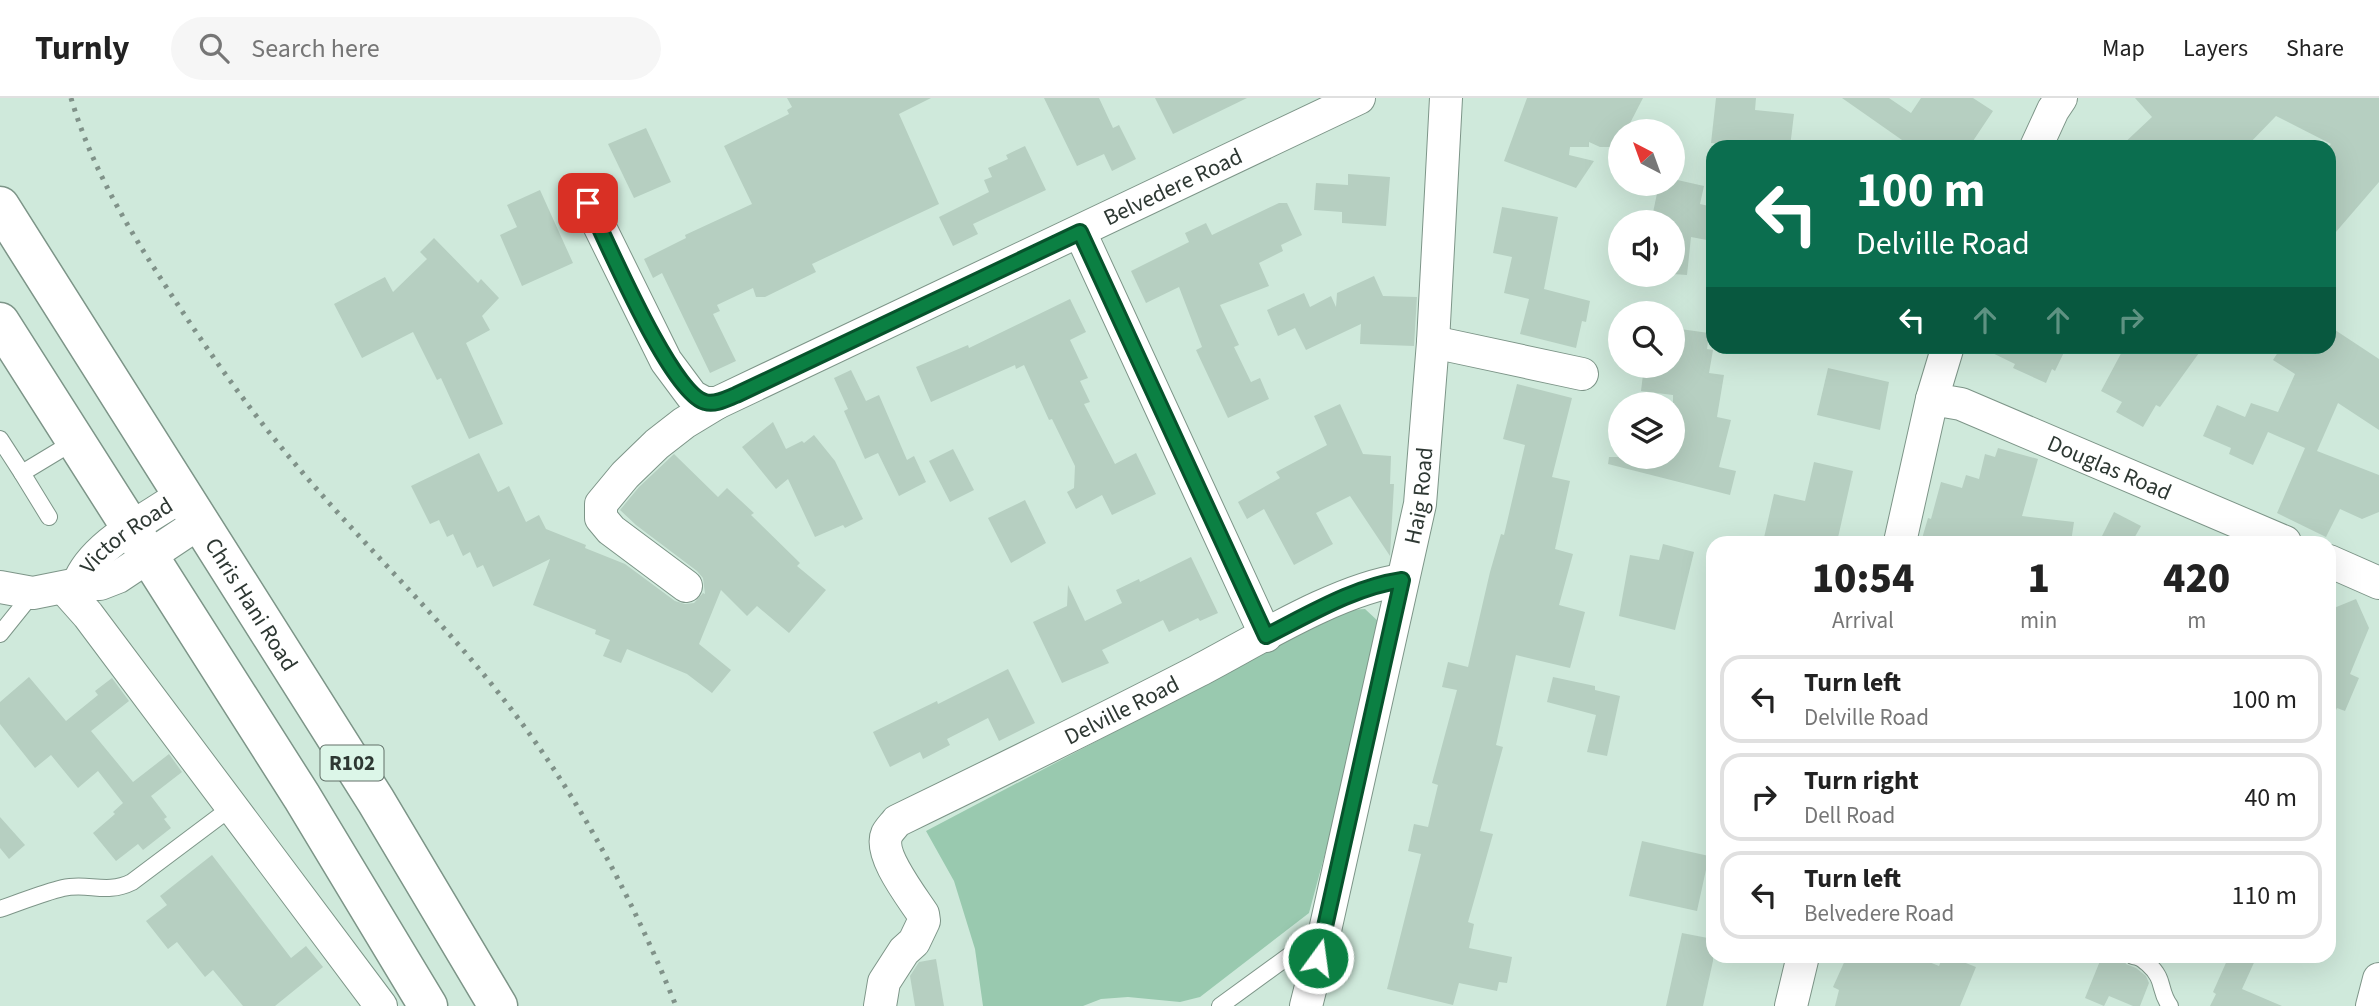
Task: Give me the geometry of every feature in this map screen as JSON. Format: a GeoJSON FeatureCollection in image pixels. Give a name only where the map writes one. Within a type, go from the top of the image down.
{"type":"FeatureCollection","features":[{"type":"Feature","properties":{"kind":"main road","name":"Chris Hani Road"},"geometry":{"type":"LineString","coordinates":[[0,206],[376,801],[498,1006]]}},
{"type":"Feature","properties":{"kind":"main road","name":"R102"},"geometry":{"type":"LineString","coordinates":[[0,322],[302,797],[428,1006]]}},
{"type":"Feature","properties":{"kind":"street","name":"Belvedere Road"},"geometry":{"type":"LineString","coordinates":[[686,586],[611,530],[601,518],[601,504],[625,475],[684,423],[717,403],[1359,98]]}},
{"type":"Feature","properties":{"kind":"street","name":"Haig Road"},"geometry":{"type":"LineString","coordinates":[[1306,1006],[1420,504],[1433,342],[1446,98]]}},
{"type":"Feature","properties":{"kind":"street"},"geometry":{"type":"LineString","coordinates":[[2039,140],[2061,98]]}},
{"type":"Feature","properties":{"kind":"street"},"geometry":{"type":"LineString","coordinates":[[588,203],[666,361],[692,396],[705,403],[717,403]]}},
{"type":"Feature","properties":{"kind":"street"},"geometry":{"type":"LineString","coordinates":[[1080,232],[1266,636]]}},
{"type":"Feature","properties":{"kind":"street"},"geometry":{"type":"LineString","coordinates":[[1433,342],[1582,374]]}},
{"type":"Feature","properties":{"kind":"street"},"geometry":{"type":"LineString","coordinates":[[1901,536],[1932,398],[1946,354]]}},
{"type":"Feature","properties":{"kind":"street","name":"Douglas Road"},"geometry":{"type":"LineString","coordinates":[[1932,398],[1961,404],[2271,536]]}},
{"type":"Feature","properties":{"kind":"street","name":"Victor Road"},"geometry":{"type":"LineString","coordinates":[[11,593],[100,584],[113,579],[140,543],[191,509]]}},
{"type":"Feature","properties":{"kind":"street"},"geometry":{"type":"LineString","coordinates":[[2336,564],[2379,583]]}},
{"type":"Feature","properties":{"kind":"street","name":"Delville Road"},"geometry":{"type":"LineString","coordinates":[[880,1006],[884,982],[904,951],[914,942],[924,921],[923,914],[887,855],[887,833],[897,821],[1086,729],[1320,608],[1377,584],[1402,580]]}},
{"type":"Feature","properties":{"kind":"street"},"geometry":{"type":"LineString","coordinates":[[71,586],[88,615],[381,1006]]}},
{"type":"Feature","properties":{"kind":"street"},"geometry":{"type":"LineString","coordinates":[[1791,1006],[1801,963]]}},
{"type":"Feature","properties":{"kind":"street"},"geometry":{"type":"LineString","coordinates":[[2372,1006],[2379,979]]}},
{"type":"Feature","properties":{"kind":"lane"},"geometry":{"type":"LineString","coordinates":[[0,439],[49,517]]}},
{"type":"Feature","properties":{"kind":"lane"},"geometry":{"type":"LineString","coordinates":[[22,473],[75,441]]}},
{"type":"Feature","properties":{"kind":"lane"},"geometry":{"type":"LineString","coordinates":[[0,634],[11,593]]}},
{"type":"Feature","properties":{"kind":"lane"},"geometry":{"type":"LineString","coordinates":[[0,909],[65,888],[121,888],[232,807]]}},
{"type":"Feature","properties":{"kind":"lane"},"geometry":{"type":"LineString","coordinates":[[1220,1006],[1297,950],[1324,934]]}},
{"type":"Feature","properties":{"kind":"lane"},"geometry":{"type":"LineString","coordinates":[[2147,963],[2159,974],[2170,1006]]}},
{"type":"Feature","properties":{"kind":"green space"},"geometry":{"type":"Polygon","coordinates":[[[1365,609],[1379,622],[1383,638],[1309,913],[1200,997],[1180,1002],[1128,997],[1101,999],[1083,1006],[983,1006],[975,949],[954,881],[926,831],[1310,629],[1350,610],[1365,609]]]}},
{"type":"Feature","properties":{"kind":"building"},"geometry":{"type":"Polygon","coordinates":[[[787,98],[931,98],[899,114],[939,204],[812,264],[816,272],[765,297],[756,297],[753,288],[717,305],[720,311],[713,314],[736,361],[710,373],[662,273],[653,278],[644,259],[686,238],[685,235],[752,204],[724,146],[789,114],[787,110],[792,107],[787,98]]]}},
{"type":"Feature","properties":{"kind":"building"},"geometry":{"type":"Polygon","coordinates":[[[1044,98],[1099,98],[1113,128],[1119,125],[1136,159],[1112,171],[1104,154],[1077,166],[1044,98]]]}},
{"type":"Feature","properties":{"kind":"building"},"geometry":{"type":"Polygon","coordinates":[[[1155,98],[1247,98],[1173,134],[1155,98]]]}},
{"type":"Feature","properties":{"kind":"building"},"geometry":{"type":"Polygon","coordinates":[[[1527,98],[1643,98],[1632,119],[1608,119],[1608,147],[1589,142],[1589,147],[1570,147],[1569,155],[1594,161],[1576,188],[1504,161],[1527,98]]]}},
{"type":"Feature","properties":{"kind":"building"},"geometry":{"type":"Polygon","coordinates":[[[1716,98],[1756,98],[1755,110],[1794,114],[1791,140],[1711,140],[1716,98]]]}},
{"type":"Feature","properties":{"kind":"building"},"geometry":{"type":"Polygon","coordinates":[[[1842,98],[1889,98],[1911,113],[1921,98],[1973,98],[1993,111],[1974,140],[1902,140],[1842,98]]]}},
{"type":"Feature","properties":{"kind":"building"},"geometry":{"type":"Polygon","coordinates":[[[2135,98],[2379,98],[2379,182],[2336,232],[2336,140],[2323,140],[2276,116],[2253,140],[2127,140],[2152,117],[2135,98]]]}},
{"type":"Feature","properties":{"kind":"building"},"geometry":{"type":"Polygon","coordinates":[[[646,128],[671,182],[634,198],[608,144],[646,128]]]}},
{"type":"Feature","properties":{"kind":"building"},"geometry":{"type":"Polygon","coordinates":[[[1025,146],[1046,190],[973,224],[978,234],[953,246],[939,217],[989,192],[984,180],[992,177],[988,168],[1008,159],[1006,155],[1025,146]]]}},
{"type":"Feature","properties":{"kind":"building"},"geometry":{"type":"Polygon","coordinates":[[[1348,174],[1390,177],[1386,226],[1342,223],[1342,212],[1314,210],[1316,183],[1348,185],[1348,174]]]}},
{"type":"Feature","properties":{"kind":"building"},"geometry":{"type":"Polygon","coordinates":[[[1685,182],[1704,186],[1700,204],[1706,205],[1706,240],[1691,237],[1687,275],[1685,210],[1654,210],[1656,196],[1685,196],[1685,182]]]}},
{"type":"Feature","properties":{"kind":"building"},"geometry":{"type":"Polygon","coordinates":[[[540,190],[573,263],[522,286],[500,235],[517,227],[507,205],[540,190]]]}},
{"type":"Feature","properties":{"kind":"building"},"geometry":{"type":"Polygon","coordinates":[[[1279,203],[1287,203],[1302,235],[1281,245],[1283,251],[1259,263],[1269,286],[1220,305],[1239,345],[1234,347],[1251,382],[1260,378],[1269,399],[1228,418],[1196,350],[1202,347],[1179,287],[1146,303],[1131,271],[1189,242],[1185,233],[1206,223],[1212,235],[1279,203]]]}},
{"type":"Feature","properties":{"kind":"building"},"geometry":{"type":"Polygon","coordinates":[[[1502,207],[1558,217],[1544,289],[1590,301],[1586,322],[1582,321],[1576,348],[1520,334],[1529,299],[1504,293],[1512,257],[1493,253],[1502,207]]]}},
{"type":"Feature","properties":{"kind":"building"},"geometry":{"type":"Polygon","coordinates":[[[434,238],[478,283],[481,279],[499,298],[482,316],[490,330],[466,343],[503,424],[469,439],[441,378],[437,380],[413,332],[362,358],[334,304],[385,277],[393,292],[427,259],[420,252],[434,238]]]}},
{"type":"Feature","properties":{"kind":"building"},"geometry":{"type":"Polygon","coordinates":[[[1374,276],[1383,296],[1417,297],[1414,346],[1360,344],[1361,324],[1306,350],[1295,328],[1278,336],[1267,310],[1304,293],[1310,307],[1331,296],[1336,307],[1337,293],[1374,276]]]}},
{"type":"Feature","properties":{"kind":"building"},"geometry":{"type":"Polygon","coordinates":[[[1070,299],[1086,332],[1070,340],[1088,378],[1080,381],[1090,402],[1084,404],[1115,464],[1136,453],[1156,494],[1112,515],[1102,495],[1076,509],[1067,492],[1074,488],[1075,466],[1052,419],[1049,420],[1024,365],[1016,369],[1015,365],[931,402],[916,367],[968,345],[969,348],[1070,299]]]}},
{"type":"Feature","properties":{"kind":"building"},"geometry":{"type":"Polygon","coordinates":[[[1685,330],[1706,333],[1706,354],[1712,354],[1709,373],[1724,375],[1717,417],[1731,420],[1719,467],[1736,471],[1730,495],[1628,469],[1685,469],[1685,392],[1641,391],[1643,378],[1685,378],[1685,330]]]}},
{"type":"Feature","properties":{"kind":"building"},"geometry":{"type":"Polygon","coordinates":[[[2336,331],[2379,359],[2379,430],[2338,403],[2317,451],[2379,475],[2379,512],[2362,519],[2340,509],[2326,536],[2324,536],[2277,513],[2305,448],[2268,432],[2253,465],[2229,454],[2231,448],[2203,436],[2217,405],[2245,417],[2251,403],[2278,412],[2295,374],[2273,360],[2277,354],[2336,354],[2336,331]]]}},
{"type":"Feature","properties":{"kind":"building"},"geometry":{"type":"Polygon","coordinates":[[[1994,354],[2063,354],[2046,383],[2013,368],[2015,364],[1994,354]]]}},
{"type":"Feature","properties":{"kind":"building"},"geometry":{"type":"Polygon","coordinates":[[[2121,354],[2198,354],[2160,407],[2156,405],[2143,427],[2116,412],[2122,402],[2101,391],[2121,354]]]}},
{"type":"Feature","properties":{"kind":"building"},"geometry":{"type":"Polygon","coordinates":[[[1828,368],[1889,382],[1880,430],[1817,415],[1828,368]]]}},
{"type":"Feature","properties":{"kind":"building"},"geometry":{"type":"Polygon","coordinates":[[[851,370],[866,401],[879,395],[907,460],[914,456],[926,482],[899,496],[878,453],[865,459],[844,411],[848,409],[834,378],[851,370]]]}},
{"type":"Feature","properties":{"kind":"building"},"geometry":{"type":"Polygon","coordinates":[[[1517,384],[1572,398],[1552,477],[1570,481],[1555,549],[1573,554],[1559,605],[1585,612],[1570,668],[1516,655],[1496,745],[1503,747],[1480,831],[1493,834],[1468,922],[1474,924],[1469,948],[1512,957],[1507,983],[1499,982],[1497,991],[1459,983],[1453,1005],[1387,989],[1421,854],[1408,851],[1414,824],[1428,827],[1438,785],[1432,783],[1457,690],[1442,687],[1448,662],[1468,667],[1490,572],[1501,534],[1504,535],[1525,445],[1503,439],[1517,384]]]}},
{"type":"Feature","properties":{"kind":"building"},"geometry":{"type":"Polygon","coordinates":[[[1340,404],[1363,454],[1391,456],[1390,484],[1394,484],[1390,556],[1350,496],[1316,513],[1333,544],[1294,565],[1264,509],[1247,519],[1238,502],[1280,478],[1276,472],[1327,445],[1314,416],[1340,404]]]}},
{"type":"Feature","properties":{"kind":"building"},"geometry":{"type":"Polygon","coordinates":[[[773,422],[786,449],[802,441],[804,443],[814,435],[835,461],[863,519],[845,528],[843,525],[815,537],[788,479],[776,489],[742,447],[773,422]]]}},
{"type":"Feature","properties":{"kind":"building"},"geometry":{"type":"Polygon","coordinates":[[[1998,448],[2038,459],[2022,516],[2074,522],[2072,536],[1923,536],[1928,518],[1931,519],[1941,482],[1962,488],[1966,475],[1979,479],[1985,454],[1995,457],[1998,448]]]}},
{"type":"Feature","properties":{"kind":"building"},"geometry":{"type":"Polygon","coordinates":[[[953,449],[974,490],[950,502],[929,461],[953,449]]]}},
{"type":"Feature","properties":{"kind":"building"},"geometry":{"type":"Polygon","coordinates":[[[479,453],[498,492],[509,486],[526,522],[539,515],[546,529],[625,564],[675,601],[685,604],[694,603],[705,594],[703,578],[620,510],[639,487],[674,454],[718,497],[727,488],[800,563],[797,566],[826,590],[789,633],[757,606],[747,616],[721,590],[699,644],[731,670],[712,693],[687,674],[627,649],[621,663],[603,656],[610,640],[595,634],[596,630],[533,605],[550,559],[493,587],[483,565],[477,568],[470,552],[463,556],[453,534],[447,537],[439,520],[430,524],[411,486],[479,453]]]}},
{"type":"Feature","properties":{"kind":"building"},"geometry":{"type":"Polygon","coordinates":[[[1814,462],[1853,471],[1838,536],[1764,536],[1774,494],[1805,501],[1814,462]]]}},
{"type":"Feature","properties":{"kind":"building"},"geometry":{"type":"Polygon","coordinates":[[[1025,500],[1046,543],[1011,563],[988,518],[1025,500]]]}},
{"type":"Feature","properties":{"kind":"building"},"geometry":{"type":"Polygon","coordinates":[[[2114,512],[2141,526],[2135,536],[2102,536],[2114,512]]]}},
{"type":"Feature","properties":{"kind":"building"},"geometry":{"type":"Polygon","coordinates":[[[1663,544],[1694,552],[1675,630],[1619,616],[1630,555],[1659,560],[1663,544]]]}},
{"type":"Feature","properties":{"kind":"building"},"geometry":{"type":"Polygon","coordinates":[[[1191,557],[1218,613],[1200,621],[1198,618],[1169,632],[1163,620],[1102,650],[1109,663],[1062,683],[1033,622],[1067,606],[1068,585],[1085,621],[1122,603],[1116,590],[1139,579],[1140,582],[1191,557]]]}},
{"type":"Feature","properties":{"kind":"building"},"geometry":{"type":"Polygon","coordinates":[[[2356,599],[2369,628],[2350,674],[2359,678],[2345,711],[2336,710],[2336,607],[2356,599]]]}},
{"type":"Feature","properties":{"kind":"building"},"geometry":{"type":"Polygon","coordinates":[[[1008,669],[1035,723],[999,741],[988,718],[947,739],[950,745],[923,759],[920,752],[890,767],[873,732],[937,701],[938,704],[1008,669]]]}},
{"type":"Feature","properties":{"kind":"building"},"geometry":{"type":"Polygon","coordinates":[[[29,677],[66,721],[98,695],[95,691],[112,678],[129,701],[91,731],[133,782],[169,754],[182,772],[151,796],[167,817],[164,819],[171,828],[143,850],[138,844],[116,861],[93,833],[115,814],[113,812],[123,803],[98,771],[78,788],[51,755],[35,768],[0,724],[0,702],[29,677]]]}},
{"type":"Feature","properties":{"kind":"building"},"geometry":{"type":"Polygon","coordinates":[[[1553,677],[1595,686],[1595,690],[1620,696],[1607,756],[1587,752],[1596,715],[1547,702],[1553,677]]]}},
{"type":"Feature","properties":{"kind":"building"},"geometry":{"type":"Polygon","coordinates":[[[0,817],[25,845],[9,859],[0,848],[0,817]]]}},
{"type":"Feature","properties":{"kind":"building"},"geometry":{"type":"Polygon","coordinates":[[[1642,841],[1706,855],[1706,870],[1697,911],[1629,896],[1642,841]]]}},
{"type":"Feature","properties":{"kind":"building"},"geometry":{"type":"Polygon","coordinates":[[[212,855],[291,958],[306,946],[323,967],[275,1006],[243,1006],[213,970],[205,977],[177,942],[168,949],[146,921],[167,905],[160,896],[212,855]]]}},
{"type":"Feature","properties":{"kind":"building"},"geometry":{"type":"Polygon","coordinates":[[[1682,933],[1706,938],[1706,963],[1713,963],[1703,1006],[1666,1006],[1682,933]]]}},
{"type":"Feature","properties":{"kind":"building"},"geometry":{"type":"Polygon","coordinates":[[[936,959],[944,1006],[915,1006],[910,976],[919,962],[936,959]]]}},
{"type":"Feature","properties":{"kind":"building"},"geometry":{"type":"Polygon","coordinates":[[[1844,963],[1932,963],[1939,966],[1940,963],[1966,963],[1976,967],[1960,1006],[1835,1006],[1839,990],[1833,987],[1844,963]]]}},
{"type":"Feature","properties":{"kind":"building"},"geometry":{"type":"Polygon","coordinates":[[[2099,963],[2126,963],[2146,976],[2149,983],[2140,1006],[2133,1006],[2109,996],[2104,1006],[2085,998],[2099,963]]]}},
{"type":"Feature","properties":{"kind":"building"},"geometry":{"type":"Polygon","coordinates":[[[2226,963],[2254,963],[2242,989],[2282,1006],[2210,1006],[2216,994],[2213,992],[2226,963]]]}},
{"type":"Feature","properties":{"kind":"railway"},"geometry":{"type":"LineString","coordinates":[[71,98],[99,171],[123,217],[230,381],[302,472],[470,658],[548,760],[618,880],[676,1006]]}},
{"type":"Feature","properties":{"kind":"route"},"geometry":{"type":"LineString","coordinates":[[588,203],[666,361],[692,396],[705,403],[717,403],[736,395],[1080,232],[1266,636],[1320,608],[1377,584],[1402,580],[1318,958]]}}]}
